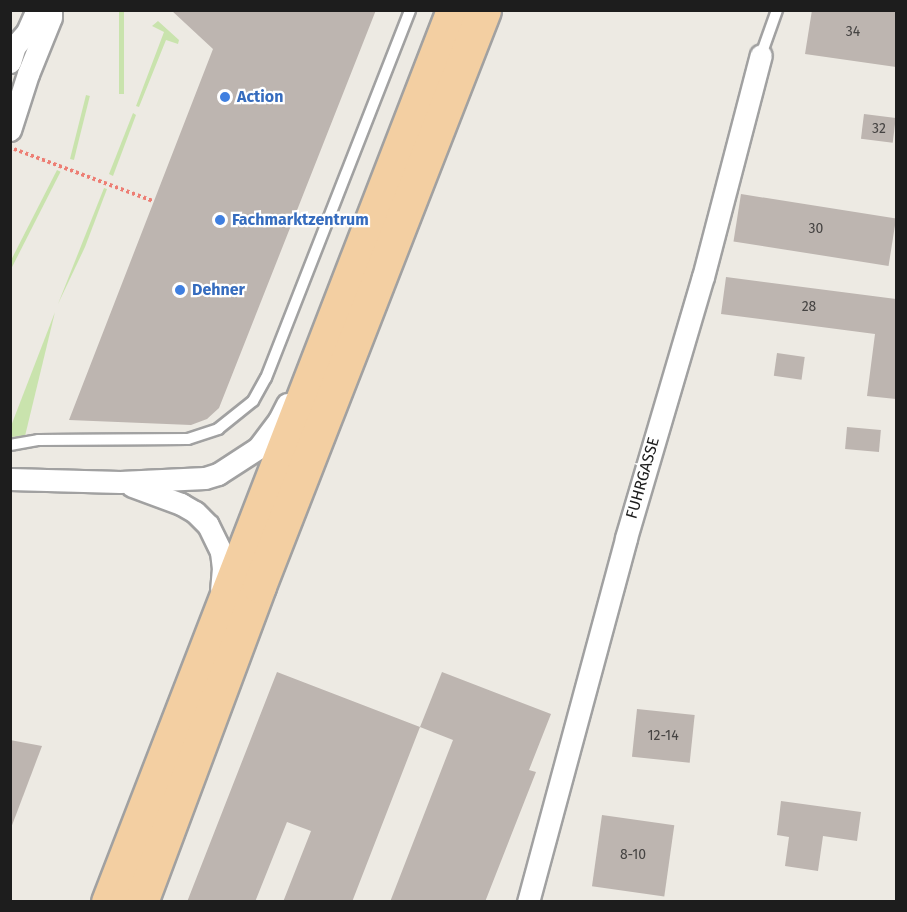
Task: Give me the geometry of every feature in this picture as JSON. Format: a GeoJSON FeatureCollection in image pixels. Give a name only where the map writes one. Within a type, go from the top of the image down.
{"type":"FeatureCollection","features":[{"type":"Feature","properties":{"kind":"main road"},"geometry":{"type":"LineString","coordinates":[[108,902],[453,10]]}},
{"type":"Feature","properties":{"kind":"main road"},"geometry":{"type":"LineString","coordinates":[[141,902],[259,586],[484,10]]}},
{"type":"Feature","properties":{"kind":"street"},"geometry":{"type":"LineString","coordinates":[[12,52],[27,32],[49,12]]}},
{"type":"Feature","properties":{"kind":"street"},"geometry":{"type":"LineString","coordinates":[[10,130],[49,12]]}},
{"type":"Feature","properties":{"kind":"street","name":"FUHRGASSE"},"geometry":{"type":"LineString","coordinates":[[528,902],[626,538],[703,277],[761,55]]}},
{"type":"Feature","properties":{"kind":"street"},"geometry":{"type":"LineString","coordinates":[[10,479],[120,482],[205,478],[219,474],[258,448],[279,420],[359,255]]}},
{"type":"Feature","properties":{"kind":"street"},"geometry":{"type":"LineString","coordinates":[[120,482],[188,508],[208,525],[216,537],[223,568],[221,594],[209,645]]}},
{"type":"Feature","properties":{"kind":"lane"},"geometry":{"type":"LineString","coordinates":[[10,445],[38,440],[188,439],[218,429],[253,401],[266,378],[410,10]]}},
{"type":"Feature","properties":{"kind":"lane"},"geometry":{"type":"LineString","coordinates":[[761,55],[777,10]]}},
{"type":"Feature","properties":{"kind":"path"},"geometry":{"type":"LineString","coordinates":[[10,148],[153,201]]}},
{"type":"Feature","properties":{"kind":"green space"},"geometry":{"type":"Polygon","coordinates":[[[119,11],[124,11],[124,94],[119,94],[119,11]]]}},
{"type":"Feature","properties":{"kind":"green space"},"geometry":{"type":"Polygon","coordinates":[[[158,21],[179,40],[178,44],[166,40],[139,107],[136,106],[164,32],[152,26],[158,21]]]}},
{"type":"Feature","properties":{"kind":"green space"},"geometry":{"type":"Polygon","coordinates":[[[86,95],[90,96],[74,160],[70,159],[86,95]]]}},
{"type":"Feature","properties":{"kind":"green space"},"geometry":{"type":"Polygon","coordinates":[[[133,113],[136,115],[113,176],[109,174],[133,113]]]}},
{"type":"Feature","properties":{"kind":"green space"},"geometry":{"type":"Polygon","coordinates":[[[57,170],[61,172],[10,271],[10,262],[57,170]]]}},
{"type":"Feature","properties":{"kind":"green space"},"geometry":{"type":"Polygon","coordinates":[[[104,188],[107,189],[85,247],[58,304],[104,188]]]}},
{"type":"Feature","properties":{"kind":"green space"},"geometry":{"type":"Polygon","coordinates":[[[55,312],[25,436],[11,437],[11,426],[55,312]]]}},
{"type":"Feature","properties":{"kind":"building","name":"Fachmarktzentrum"},"geometry":{"type":"Polygon","coordinates":[[[171,10],[376,10],[219,408],[207,419],[191,425],[69,420],[213,49],[171,10]]]}},
{"type":"Feature","properties":{"kind":"building"},"geometry":{"type":"Polygon","coordinates":[[[812,10],[896,10],[896,67],[805,54],[812,10]]]}},
{"type":"Feature","properties":{"kind":"building"},"geometry":{"type":"Polygon","coordinates":[[[864,114],[896,118],[893,143],[861,139],[864,114]]]}},
{"type":"Feature","properties":{"kind":"building"},"geometry":{"type":"Polygon","coordinates":[[[741,194],[896,219],[889,266],[733,241],[741,194]]]}},
{"type":"Feature","properties":{"kind":"building"},"geometry":{"type":"Polygon","coordinates":[[[726,277],[896,299],[896,399],[867,396],[875,334],[721,314],[726,277]]]}},
{"type":"Feature","properties":{"kind":"building"},"geometry":{"type":"Polygon","coordinates":[[[777,353],[805,357],[802,380],[774,376],[777,353]]]}},
{"type":"Feature","properties":{"kind":"building"},"geometry":{"type":"Polygon","coordinates":[[[847,427],[881,430],[879,452],[845,449],[847,427]]]}},
{"type":"Feature","properties":{"kind":"building"},"geometry":{"type":"Polygon","coordinates":[[[277,672],[420,727],[352,902],[283,902],[311,831],[287,822],[255,902],[187,902],[277,672]]]}},
{"type":"Feature","properties":{"kind":"building"},"geometry":{"type":"Polygon","coordinates":[[[442,672],[551,714],[529,770],[536,772],[485,902],[390,902],[453,740],[420,727],[442,672]]]}},
{"type":"Feature","properties":{"kind":"building"},"geometry":{"type":"Polygon","coordinates":[[[637,709],[695,715],[690,763],[632,757],[637,709]]]}},
{"type":"Feature","properties":{"kind":"building"},"geometry":{"type":"Polygon","coordinates":[[[10,740],[42,746],[11,828],[10,828],[10,740]]]}},
{"type":"Feature","properties":{"kind":"building"},"geometry":{"type":"Polygon","coordinates":[[[781,801],[861,812],[857,841],[823,836],[818,871],[785,866],[789,837],[777,835],[781,801]]]}},
{"type":"Feature","properties":{"kind":"building"},"geometry":{"type":"Polygon","coordinates":[[[602,815],[674,825],[664,896],[592,886],[602,815]]]}},
{"type":"Feature","properties":{"kind":"place","name":"Action"},"geometry":{"type":"Point","coordinates":[225,97]}},
{"type":"Feature","properties":{"kind":"place","name":"Fachmarktzentrum"},"geometry":{"type":"Point","coordinates":[220,220]}},
{"type":"Feature","properties":{"kind":"place","name":"Dehner"},"geometry":{"type":"Point","coordinates":[180,290]}}]}
